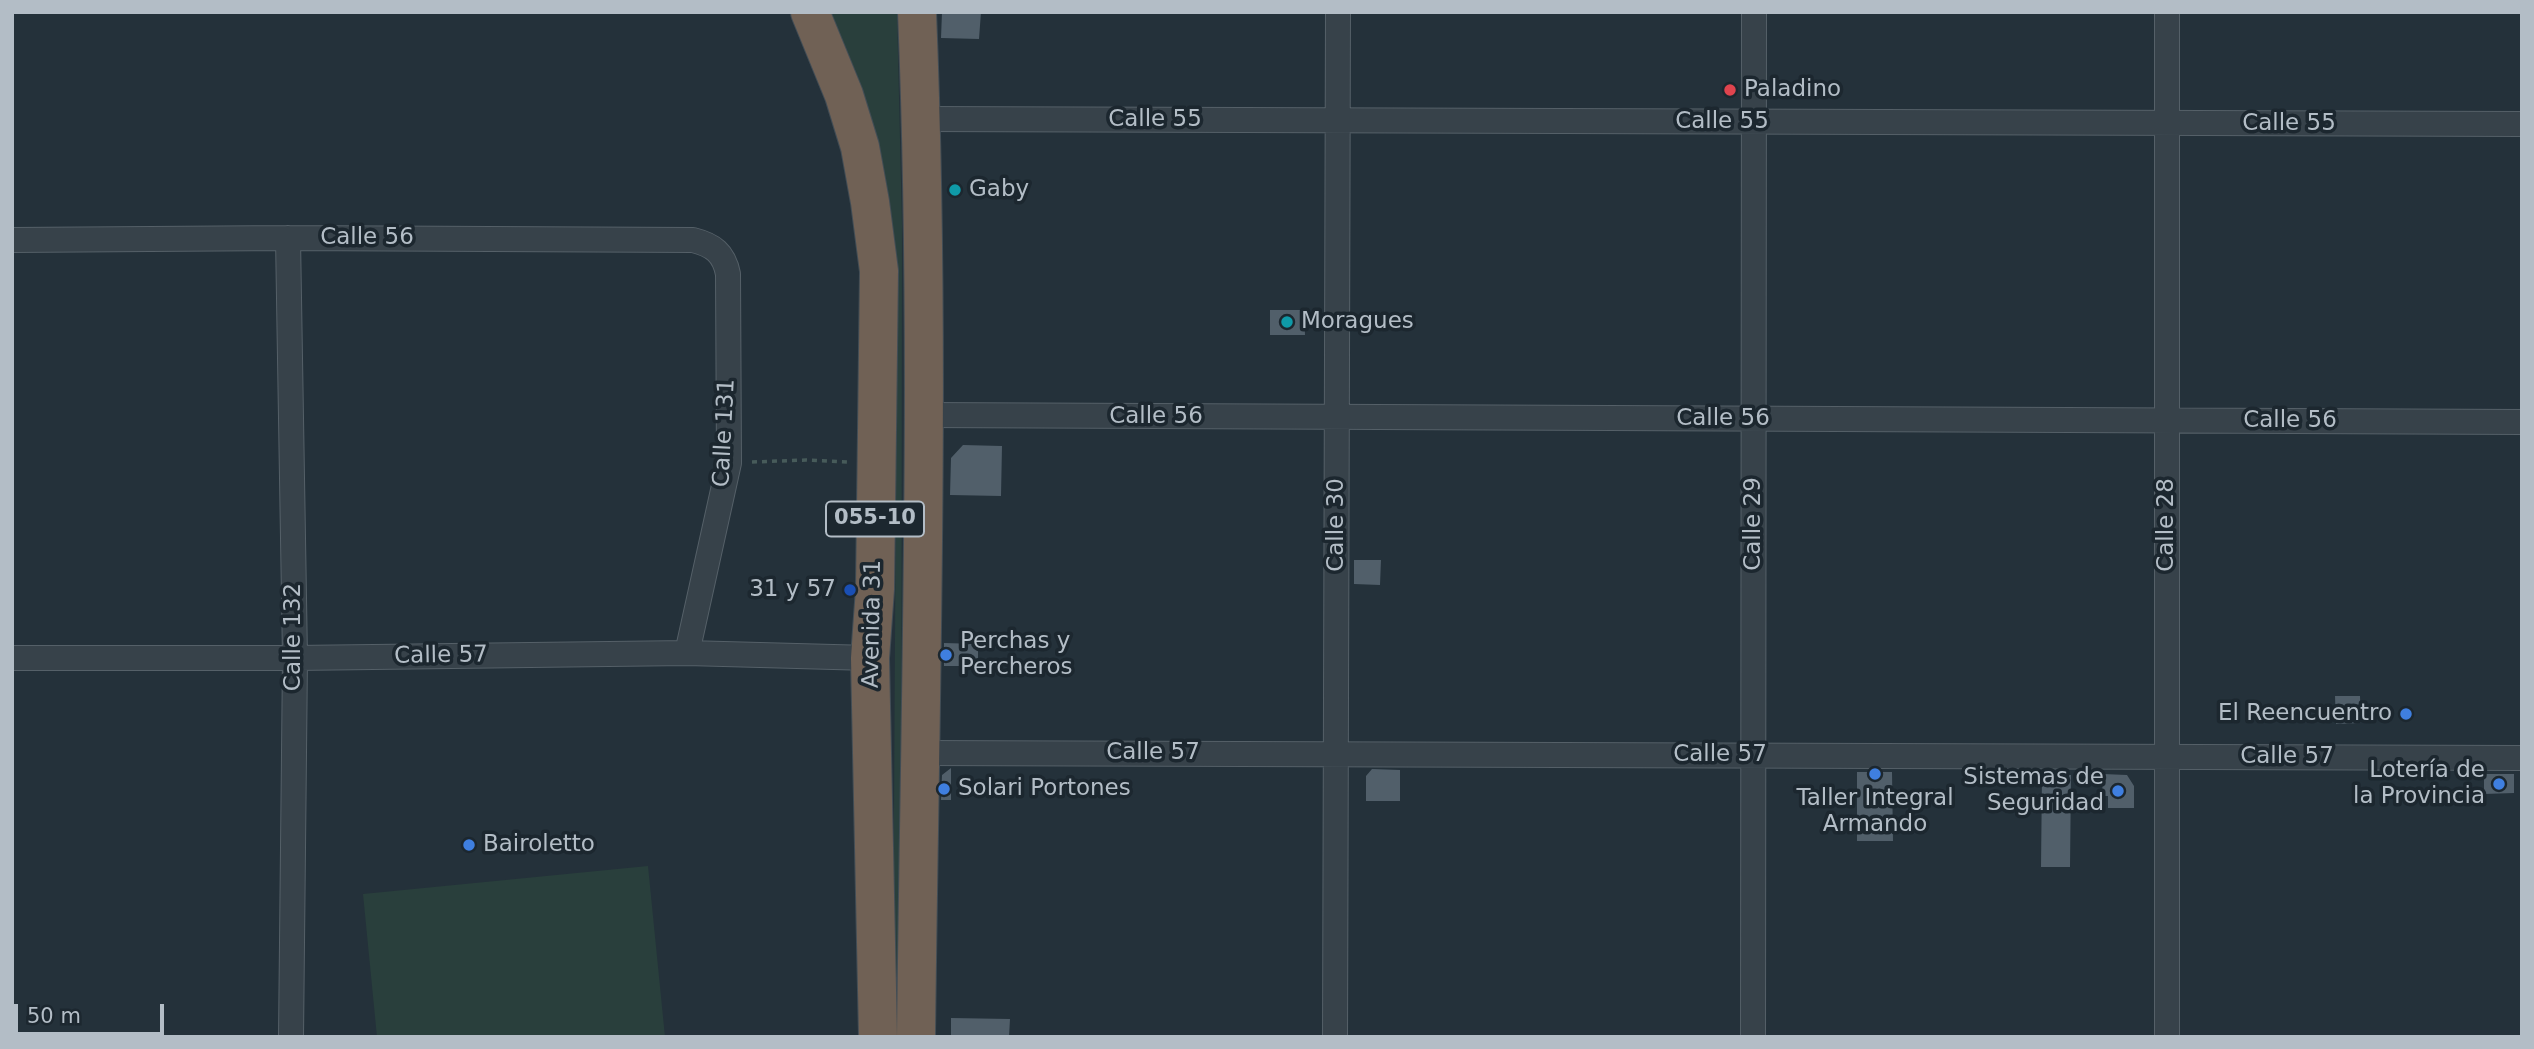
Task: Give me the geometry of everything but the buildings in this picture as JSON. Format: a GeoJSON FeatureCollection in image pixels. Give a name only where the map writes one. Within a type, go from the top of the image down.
{"type":"FeatureCollection","features":[{"type":"Feature","properties":{"kind":"highway","name":"Avenida 31"},"geometry":{"type":"LineString","coordinates":[[810,12],[844,94],[860,147],[878,271],[875,589],[870,658],[878,1037]]}},
{"type":"Feature","properties":{"kind":"highway","name":"Avenida 31"},"geometry":{"type":"LineString","coordinates":[[916,1037],[923,415],[921,119],[917,12]]}},
{"type":"Feature","properties":{"kind":"street","name":"Calle 30"},"geometry":{"type":"LineString","coordinates":[[1335,1037],[1338,12]]}},
{"type":"Feature","properties":{"kind":"street","name":"Calle 29"},"geometry":{"type":"LineString","coordinates":[[1753,1037],[1754,12]]}},
{"type":"Feature","properties":{"kind":"street","name":"Calle 28"},"geometry":{"type":"LineString","coordinates":[[2167,12],[2167,1037]]}},
{"type":"Feature","properties":{"kind":"street","name":"Calle 55"},"geometry":{"type":"LineString","coordinates":[[921,119],[2522,124]]}},
{"type":"Feature","properties":{"kind":"street","name":"Calle 132"},"geometry":{"type":"LineString","coordinates":[[288,238],[295,658],[291,1037]]}},
{"type":"Feature","properties":{"kind":"street","name":"Calle 56"},"geometry":{"type":"LineString","coordinates":[[12,240],[693,240],[709,244],[719,252]]}},
{"type":"Feature","properties":{"kind":"street","name":"Calle 131"},"geometry":{"type":"LineString","coordinates":[[687,653],[729,463],[728,274],[725,261],[719,252]]}},
{"type":"Feature","properties":{"kind":"street","name":"Calle 56"},"geometry":{"type":"LineString","coordinates":[[923,415],[2522,422]]}},
{"type":"Feature","properties":{"kind":"street","name":"Calle 57"},"geometry":{"type":"LineString","coordinates":[[12,658],[687,653],[870,658]]}},
{"type":"Feature","properties":{"kind":"street","name":"Calle 57"},"geometry":{"type":"LineString","coordinates":[[919,753],[2522,758]]}},
{"type":"Feature","properties":{"kind":"path"},"geometry":{"type":"LineString","coordinates":[[729,463],[806,460],[875,464]]}},
{"type":"Feature","properties":{"kind":"green space"},"geometry":{"type":"Polygon","coordinates":[[[828,12],[897,12],[902,225],[901,1026],[893,979],[897,295],[828,12]]]}},
{"type":"Feature","properties":{"kind":"green space"},"geometry":{"type":"Polygon","coordinates":[[[648,866],[665,1037],[377,1037],[363,894],[648,866]]]}},
{"type":"Feature","properties":{"kind":"place","name":"Paladino"},"geometry":{"type":"Point","coordinates":[1730,90]}},
{"type":"Feature","properties":{"kind":"place","name":"Gaby"},"geometry":{"type":"Point","coordinates":[955,190]}},
{"type":"Feature","properties":{"kind":"place","name":"Moragues"},"geometry":{"type":"Point","coordinates":[1287,322]}},
{"type":"Feature","properties":{"kind":"place","name":"31 y 57"},"geometry":{"type":"Point","coordinates":[850,590]}},
{"type":"Feature","properties":{"kind":"place","name":"Perchas y Percheros"},"geometry":{"type":"Point","coordinates":[946,655]}},
{"type":"Feature","properties":{"kind":"place","name":"El Reencuentro"},"geometry":{"type":"Point","coordinates":[2406,714]}},
{"type":"Feature","properties":{"kind":"place","name":"Taller Integral Armando"},"geometry":{"type":"Point","coordinates":[1875,774]}},
{"type":"Feature","properties":{"kind":"place","name":"Lotería de la Provincia"},"geometry":{"type":"Point","coordinates":[2499,784]}},
{"type":"Feature","properties":{"kind":"place","name":"Solari Portones"},"geometry":{"type":"Point","coordinates":[944,789]}},
{"type":"Feature","properties":{"kind":"place","name":"Sistemas de Seguridad"},"geometry":{"type":"Point","coordinates":[2118,791]}},
{"type":"Feature","properties":{"kind":"place","name":"Bairoletto"},"geometry":{"type":"Point","coordinates":[469,845]}}]}
